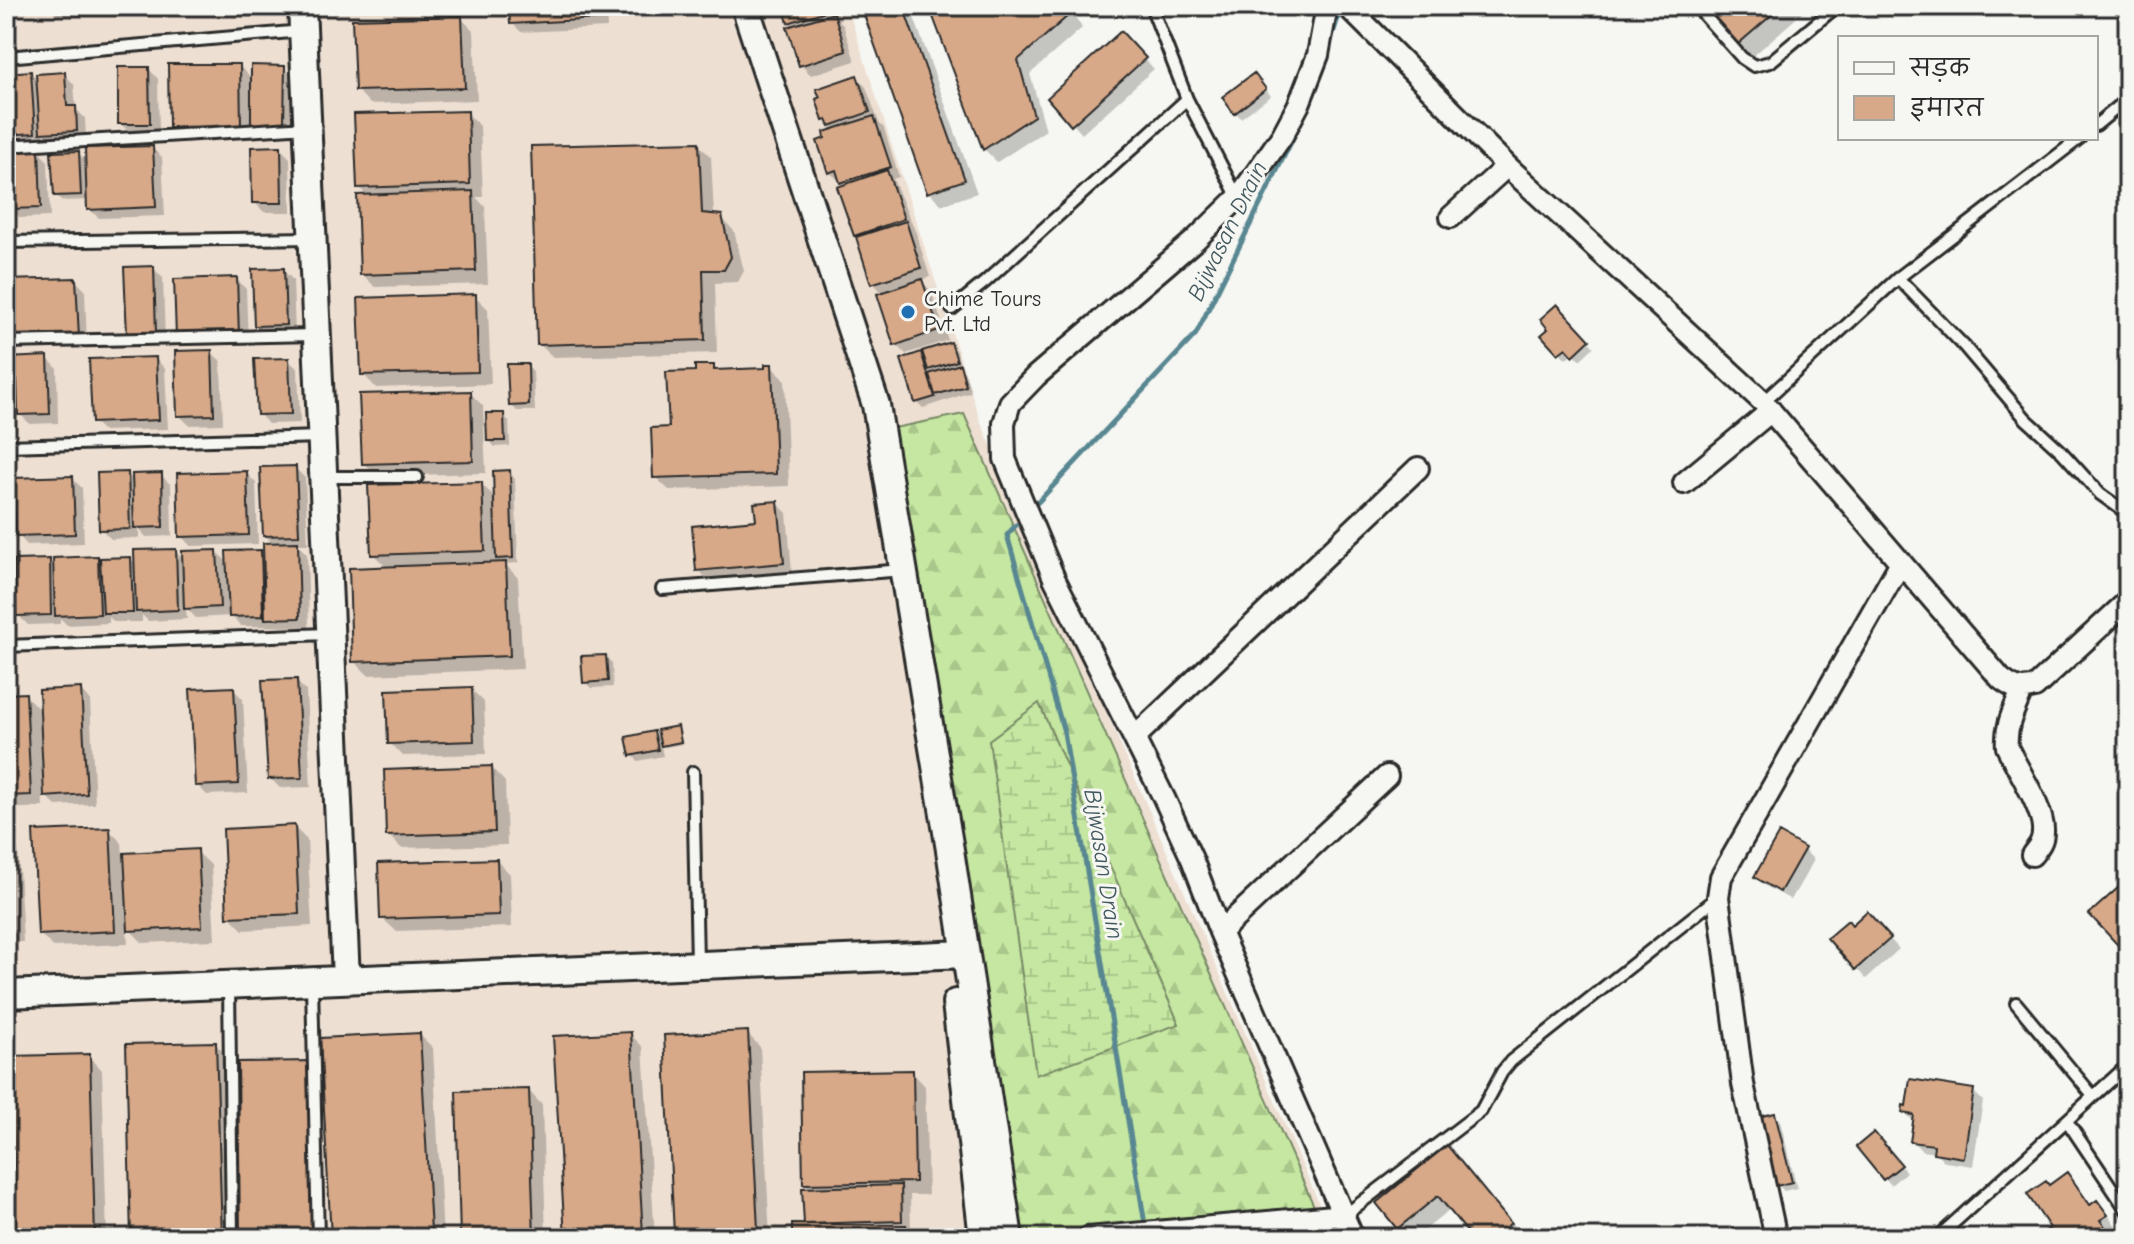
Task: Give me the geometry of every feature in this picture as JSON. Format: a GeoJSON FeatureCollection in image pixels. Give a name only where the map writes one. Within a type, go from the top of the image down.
{"type":"FeatureCollection","features":[{"type":"Feature","properties":{"kind":"street"},"geometry":{"type":"LineString","coordinates":[[730,6],[858,396],[875,465],[1009,1238]]}},
{"type":"Feature","properties":{"kind":"street"},"geometry":{"type":"LineString","coordinates":[[745,6],[876,405],[958,954],[983,1238]]}},
{"type":"Feature","properties":{"kind":"street"},"geometry":{"type":"LineString","coordinates":[[1327,6],[1318,55],[1299,104],[1282,136],[1238,198],[1195,240],[1036,376],[1010,403],[1004,423],[1005,459],[1048,566],[1192,859],[1220,932],[1353,1238]]}},
{"type":"Feature","properties":{"kind":"street"},"geometry":{"type":"LineString","coordinates":[[1347,6],[1507,166],[1767,406],[2001,679],[2022,691],[2035,687],[2128,601]]}},
{"type":"Feature","properties":{"kind":"street"},"geometry":{"type":"LineString","coordinates":[[303,19],[346,979]]}},
{"type":"Feature","properties":{"kind":"street"},"geometry":{"type":"LineString","coordinates":[[1451,217],[1507,166]]}},
{"type":"Feature","properties":{"kind":"street"},"geometry":{"type":"LineString","coordinates":[[1684,483],[1767,406]]}},
{"type":"Feature","properties":{"kind":"street"},"geometry":{"type":"LineString","coordinates":[[1134,738],[1418,468]]}},
{"type":"Feature","properties":{"kind":"street"},"geometry":{"type":"LineString","coordinates":[[1776,1238],[1743,1084],[1718,897],[1721,877],[1901,562]]}},
{"type":"Feature","properties":{"kind":"street"},"geometry":{"type":"LineString","coordinates":[[2022,691],[2007,725],[2006,736],[2007,747],[2039,812],[2044,829],[2041,844],[2032,855]]}},
{"type":"Feature","properties":{"kind":"street"},"geometry":{"type":"LineString","coordinates":[[1220,932],[1387,776]]}},
{"type":"Feature","properties":{"kind":"street"},"geometry":{"type":"LineString","coordinates":[[6,994],[958,954]]}},
{"type":"Feature","properties":{"kind":"street"},"geometry":{"type":"LineString","coordinates":[[1088,1238],[1345,1215]]}},
{"type":"Feature","properties":{"kind":"lane"},"geometry":{"type":"LineString","coordinates":[[1151,6],[1187,99],[1238,198]]}},
{"type":"Feature","properties":{"kind":"lane"},"geometry":{"type":"LineString","coordinates":[[1696,6],[1742,58],[1754,66],[1770,62],[1837,6]]}},
{"type":"Feature","properties":{"kind":"lane"},"geometry":{"type":"LineString","coordinates":[[6,57],[303,19]]}},
{"type":"Feature","properties":{"kind":"lane"},"geometry":{"type":"LineString","coordinates":[[952,309],[1187,99]]}},
{"type":"Feature","properties":{"kind":"lane"},"geometry":{"type":"LineString","coordinates":[[2098,123],[2124,102]]}},
{"type":"Feature","properties":{"kind":"lane"},"geometry":{"type":"LineString","coordinates":[[6,146],[308,127]]}},
{"type":"Feature","properties":{"kind":"lane"},"geometry":{"type":"LineString","coordinates":[[1767,406],[1898,278],[2077,140]]}},
{"type":"Feature","properties":{"kind":"lane"},"geometry":{"type":"LineString","coordinates":[[6,242],[313,238]]}},
{"type":"Feature","properties":{"kind":"lane"},"geometry":{"type":"LineString","coordinates":[[1898,278],[1964,346],[2026,419],[2061,451],[2100,494],[2128,514]]}},
{"type":"Feature","properties":{"kind":"lane"},"geometry":{"type":"LineString","coordinates":[[6,342],[317,335]]}},
{"type":"Feature","properties":{"kind":"lane"},"geometry":{"type":"LineString","coordinates":[[6,446],[322,437]]}},
{"type":"Feature","properties":{"kind":"lane"},"geometry":{"type":"LineString","coordinates":[[323,477],[417,477]]}},
{"type":"Feature","properties":{"kind":"lane"},"geometry":{"type":"LineString","coordinates":[[662,589],[891,571]]}},
{"type":"Feature","properties":{"kind":"lane"},"geometry":{"type":"LineString","coordinates":[[6,646],[330,634]]}},
{"type":"Feature","properties":{"kind":"lane"},"geometry":{"type":"LineString","coordinates":[[693,772],[697,965]]}},
{"type":"Feature","properties":{"kind":"lane"},"geometry":{"type":"LineString","coordinates":[[1345,1215],[1470,1122],[1488,1102],[1502,1072],[1511,1061],[1718,897]]}},
{"type":"Feature","properties":{"kind":"lane"},"geometry":{"type":"LineString","coordinates":[[311,981],[318,1238]]}},
{"type":"Feature","properties":{"kind":"lane"},"geometry":{"type":"LineString","coordinates":[[229,984],[232,1238]]}},
{"type":"Feature","properties":{"kind":"lane"},"geometry":{"type":"LineString","coordinates":[[2016,1003],[2093,1096]]}},
{"type":"Feature","properties":{"kind":"lane"},"geometry":{"type":"LineString","coordinates":[[1937,1238],[2128,1065]]}},
{"type":"Feature","properties":{"kind":"lane"},"geometry":{"type":"LineString","coordinates":[[2067,1121],[2128,1212]]}},
{"type":"Feature","properties":{"kind":"shaded area"},"geometry":{"type":"Polygon","coordinates":[[[6,6],[847,6],[980,420],[1334,1238],[6,1238],[6,6]]]}},
{"type":"Feature","properties":{"kind":"green space"},"geometry":{"type":"Polygon","coordinates":[[[964,414],[1328,1238],[1006,1238],[945,730],[889,429],[964,414]]]}},
{"type":"Feature","properties":{"kind":"green space"},"geometry":{"type":"Polygon","coordinates":[[[1039,703],[1179,1024],[1036,1075],[989,740],[1039,703]]]}},
{"type":"Feature","properties":{"kind":"building"},"geometry":{"type":"Polygon","coordinates":[[[509,6],[597,6],[598,19],[510,24],[509,6]]]}},
{"type":"Feature","properties":{"kind":"building"},"geometry":{"type":"Polygon","coordinates":[[[783,6],[831,6],[832,9],[788,23],[783,6]]]}},
{"type":"Feature","properties":{"kind":"building"},"geometry":{"type":"Polygon","coordinates":[[[861,6],[903,6],[965,180],[927,193],[861,6]]]}},
{"type":"Feature","properties":{"kind":"building"},"geometry":{"type":"Polygon","coordinates":[[[929,6],[1065,6],[1070,14],[1018,60],[1034,116],[983,150],[929,6]]]}},
{"type":"Feature","properties":{"kind":"building"},"geometry":{"type":"Polygon","coordinates":[[[1703,6],[1782,6],[1737,45],[1703,6]]]}},
{"type":"Feature","properties":{"kind":"building"},"geometry":{"type":"Polygon","coordinates":[[[834,13],[846,51],[799,66],[787,27],[834,13]]]}},
{"type":"Feature","properties":{"kind":"building"},"geometry":{"type":"Polygon","coordinates":[[[462,16],[465,88],[355,91],[352,19],[462,16]]]}},
{"type":"Feature","properties":{"kind":"building"},"geometry":{"type":"Polygon","coordinates":[[[1121,31],[1146,58],[1071,126],[1047,98],[1121,31]]]}},
{"type":"Feature","properties":{"kind":"building"},"geometry":{"type":"Polygon","coordinates":[[[168,64],[240,64],[241,126],[169,127],[168,64]]]}},
{"type":"Feature","properties":{"kind":"building"},"geometry":{"type":"Polygon","coordinates":[[[251,65],[285,66],[284,124],[251,124],[251,65]]]}},
{"type":"Feature","properties":{"kind":"building"},"geometry":{"type":"Polygon","coordinates":[[[118,67],[149,67],[150,124],[118,124],[118,67]]]}},
{"type":"Feature","properties":{"kind":"building"},"geometry":{"type":"Polygon","coordinates":[[[31,71],[35,133],[6,135],[6,73],[31,71]]]}},
{"type":"Feature","properties":{"kind":"building"},"geometry":{"type":"Polygon","coordinates":[[[65,72],[67,106],[76,106],[77,131],[40,133],[36,74],[65,72]]]}},
{"type":"Feature","properties":{"kind":"building"},"geometry":{"type":"Polygon","coordinates":[[[1254,73],[1266,89],[1234,114],[1222,97],[1254,73]]]}},
{"type":"Feature","properties":{"kind":"building"},"geometry":{"type":"Polygon","coordinates":[[[857,75],[870,112],[830,126],[827,120],[823,121],[816,89],[857,75]]]}},
{"type":"Feature","properties":{"kind":"building"},"geometry":{"type":"Polygon","coordinates":[[[468,111],[470,184],[357,188],[354,114],[468,111]]]}},
{"type":"Feature","properties":{"kind":"building"},"geometry":{"type":"Polygon","coordinates":[[[874,116],[891,167],[840,183],[836,170],[828,173],[817,141],[825,138],[824,132],[874,116]]]}},
{"type":"Feature","properties":{"kind":"building"},"geometry":{"type":"Polygon","coordinates":[[[699,142],[702,213],[722,215],[731,257],[724,270],[703,270],[705,340],[537,345],[531,146],[699,142]]]}},
{"type":"Feature","properties":{"kind":"building"},"geometry":{"type":"Polygon","coordinates":[[[153,146],[156,207],[87,210],[85,148],[153,146]]]}},
{"type":"Feature","properties":{"kind":"building"},"geometry":{"type":"Polygon","coordinates":[[[281,146],[282,203],[252,203],[251,147],[281,146]]]}},
{"type":"Feature","properties":{"kind":"building"},"geometry":{"type":"Polygon","coordinates":[[[39,149],[41,208],[8,209],[6,150],[39,149]]]}},
{"type":"Feature","properties":{"kind":"building"},"geometry":{"type":"Polygon","coordinates":[[[79,151],[81,195],[54,196],[51,152],[79,151]]]}},
{"type":"Feature","properties":{"kind":"building"},"geometry":{"type":"Polygon","coordinates":[[[887,170],[904,219],[854,236],[837,187],[887,170]]]}},
{"type":"Feature","properties":{"kind":"building"},"geometry":{"type":"Polygon","coordinates":[[[473,191],[476,271],[360,275],[357,195],[473,191]]]}},
{"type":"Feature","properties":{"kind":"building"},"geometry":{"type":"Polygon","coordinates":[[[906,221],[921,268],[871,284],[856,237],[906,221]]]}},
{"type":"Feature","properties":{"kind":"building"},"geometry":{"type":"Polygon","coordinates":[[[154,266],[156,334],[127,335],[124,267],[154,266]]]}},
{"type":"Feature","properties":{"kind":"building"},"geometry":{"type":"Polygon","coordinates":[[[284,268],[286,325],[254,326],[252,269],[284,268]]]}},
{"type":"Feature","properties":{"kind":"building"},"geometry":{"type":"Polygon","coordinates":[[[237,277],[239,335],[176,337],[174,279],[237,277]]]}},
{"type":"Feature","properties":{"kind":"building"},"geometry":{"type":"Polygon","coordinates":[[[76,278],[79,338],[7,340],[6,280],[76,278]]]}},
{"type":"Feature","properties":{"kind":"building","name":"Chime Tours Pvt. Ltd"},"geometry":{"type":"Polygon","coordinates":[[[922,279],[939,330],[894,346],[877,294],[922,279]]]}},
{"type":"Feature","properties":{"kind":"building"},"geometry":{"type":"Polygon","coordinates":[[[476,294],[478,372],[361,375],[358,298],[476,294]]]}},
{"type":"Feature","properties":{"kind":"building"},"geometry":{"type":"Polygon","coordinates":[[[1557,304],[1590,340],[1573,356],[1566,348],[1558,354],[1541,335],[1548,329],[1540,319],[1557,304]]]}},
{"type":"Feature","properties":{"kind":"building"},"geometry":{"type":"Polygon","coordinates":[[[951,342],[957,361],[928,370],[922,351],[951,342]]]}},
{"type":"Feature","properties":{"kind":"building"},"geometry":{"type":"Polygon","coordinates":[[[212,350],[214,415],[177,416],[175,351],[212,350]]]}},
{"type":"Feature","properties":{"kind":"building"},"geometry":{"type":"Polygon","coordinates":[[[921,352],[935,397],[915,403],[901,359],[921,352]]]}},
{"type":"Feature","properties":{"kind":"building"},"geometry":{"type":"Polygon","coordinates":[[[48,356],[50,414],[18,415],[17,379],[8,379],[7,358],[48,356]]]}},
{"type":"Feature","properties":{"kind":"building"},"geometry":{"type":"Polygon","coordinates":[[[156,357],[159,420],[92,423],[89,359],[156,357]]]}},
{"type":"Feature","properties":{"kind":"building"},"geometry":{"type":"Polygon","coordinates":[[[289,358],[291,414],[257,415],[254,359],[289,358]]]}},
{"type":"Feature","properties":{"kind":"building"},"geometry":{"type":"Polygon","coordinates":[[[507,364],[528,364],[529,405],[509,406],[507,364]]]}},
{"type":"Feature","properties":{"kind":"building"},"geometry":{"type":"Polygon","coordinates":[[[765,364],[772,364],[776,474],[653,478],[651,428],[669,427],[666,372],[695,371],[695,365],[714,365],[714,370],[765,368],[765,364]]]}},
{"type":"Feature","properties":{"kind":"building"},"geometry":{"type":"Polygon","coordinates":[[[960,364],[966,386],[935,395],[929,374],[960,364]]]}},
{"type":"Feature","properties":{"kind":"building"},"geometry":{"type":"Polygon","coordinates":[[[471,391],[473,461],[362,464],[359,394],[471,391]]]}},
{"type":"Feature","properties":{"kind":"building"},"geometry":{"type":"Polygon","coordinates":[[[486,413],[504,413],[505,441],[487,441],[486,413]]]}},
{"type":"Feature","properties":{"kind":"building"},"geometry":{"type":"Polygon","coordinates":[[[296,466],[299,535],[263,536],[260,467],[296,466]]]}},
{"type":"Feature","properties":{"kind":"building"},"geometry":{"type":"Polygon","coordinates":[[[510,470],[513,558],[496,559],[493,471],[510,470]]]}},
{"type":"Feature","properties":{"kind":"building"},"geometry":{"type":"Polygon","coordinates":[[[247,471],[249,535],[179,537],[177,473],[247,471]]]}},
{"type":"Feature","properties":{"kind":"building"},"geometry":{"type":"Polygon","coordinates":[[[128,472],[130,529],[99,530],[97,473],[128,472]]]}},
{"type":"Feature","properties":{"kind":"building"},"geometry":{"type":"Polygon","coordinates":[[[162,473],[163,527],[134,528],[132,474],[162,473]]]}},
{"type":"Feature","properties":{"kind":"building"},"geometry":{"type":"Polygon","coordinates":[[[73,476],[75,534],[16,536],[13,478],[73,476]]]}},
{"type":"Feature","properties":{"kind":"building"},"geometry":{"type":"Polygon","coordinates":[[[482,482],[485,551],[371,555],[368,485],[482,482]]]}},
{"type":"Feature","properties":{"kind":"building"},"geometry":{"type":"Polygon","coordinates":[[[778,501],[784,563],[696,571],[692,526],[756,520],[754,503],[778,501]]]}},
{"type":"Feature","properties":{"kind":"building"},"geometry":{"type":"Polygon","coordinates":[[[298,542],[300,618],[265,619],[263,543],[298,542]]]}},
{"type":"Feature","properties":{"kind":"building"},"geometry":{"type":"Polygon","coordinates":[[[176,549],[178,610],[136,612],[134,550],[176,549]]]}},
{"type":"Feature","properties":{"kind":"building"},"geometry":{"type":"Polygon","coordinates":[[[217,550],[220,607],[184,609],[182,551],[217,550]]]}},
{"type":"Feature","properties":{"kind":"building"},"geometry":{"type":"Polygon","coordinates":[[[261,550],[263,616],[229,617],[226,551],[261,550]]]}},
{"type":"Feature","properties":{"kind":"building"},"geometry":{"type":"Polygon","coordinates":[[[98,556],[100,614],[55,616],[53,558],[98,556]]]}},
{"type":"Feature","properties":{"kind":"building"},"geometry":{"type":"Polygon","coordinates":[[[131,557],[133,613],[103,613],[100,558],[131,557]]]}},
{"type":"Feature","properties":{"kind":"building"},"geometry":{"type":"Polygon","coordinates":[[[50,559],[51,615],[16,616],[14,560],[50,559]]]}},
{"type":"Feature","properties":{"kind":"building"},"geometry":{"type":"Polygon","coordinates":[[[506,562],[510,656],[352,662],[349,568],[506,562]]]}},
{"type":"Feature","properties":{"kind":"building"},"geometry":{"type":"Polygon","coordinates":[[[606,655],[608,681],[583,683],[581,656],[606,655]]]}},
{"type":"Feature","properties":{"kind":"building"},"geometry":{"type":"Polygon","coordinates":[[[297,679],[302,778],[268,779],[262,680],[297,679]]]}},
{"type":"Feature","properties":{"kind":"building"},"geometry":{"type":"Polygon","coordinates":[[[234,687],[239,784],[195,786],[190,689],[234,687]]]}},
{"type":"Feature","properties":{"kind":"building"},"geometry":{"type":"Polygon","coordinates":[[[472,687],[474,741],[388,744],[386,690],[472,687]]]}},
{"type":"Feature","properties":{"kind":"building"},"geometry":{"type":"Polygon","coordinates":[[[81,688],[87,794],[44,797],[39,690],[81,688]]]}},
{"type":"Feature","properties":{"kind":"building"},"geometry":{"type":"Polygon","coordinates":[[[26,693],[31,795],[6,796],[6,694],[26,693]]]}},
{"type":"Feature","properties":{"kind":"building"},"geometry":{"type":"Polygon","coordinates":[[[678,726],[681,742],[661,746],[657,730],[678,726]]]}},
{"type":"Feature","properties":{"kind":"building"},"geometry":{"type":"Polygon","coordinates":[[[654,731],[658,750],[630,756],[626,737],[654,731]]]}},
{"type":"Feature","properties":{"kind":"building"},"geometry":{"type":"Polygon","coordinates":[[[492,766],[495,832],[386,836],[384,770],[492,766]]]}},
{"type":"Feature","properties":{"kind":"building"},"geometry":{"type":"Polygon","coordinates":[[[295,825],[299,914],[227,917],[223,829],[295,825]]]}},
{"type":"Feature","properties":{"kind":"building"},"geometry":{"type":"Polygon","coordinates":[[[110,828],[115,931],[38,935],[33,831],[110,828]]]}},
{"type":"Feature","properties":{"kind":"building"},"geometry":{"type":"Polygon","coordinates":[[[1779,833],[1805,848],[1780,892],[1754,877],[1779,833]]]}},
{"type":"Feature","properties":{"kind":"building"},"geometry":{"type":"Polygon","coordinates":[[[6,840],[11,930],[6,930],[6,840]]]}},
{"type":"Feature","properties":{"kind":"building"},"geometry":{"type":"Polygon","coordinates":[[[198,849],[202,927],[128,931],[124,853],[198,849]]]}},
{"type":"Feature","properties":{"kind":"building"},"geometry":{"type":"Polygon","coordinates":[[[497,859],[499,915],[380,919],[378,863],[497,859]]]}},
{"type":"Feature","properties":{"kind":"building"},"geometry":{"type":"Polygon","coordinates":[[[2119,887],[2128,897],[2128,956],[2089,914],[2119,887]]]}},
{"type":"Feature","properties":{"kind":"building"},"geometry":{"type":"Polygon","coordinates":[[[1867,911],[1891,938],[1855,970],[1827,938],[1848,920],[1852,925],[1867,911]]]}},
{"type":"Feature","properties":{"kind":"building"},"geometry":{"type":"Polygon","coordinates":[[[748,1031],[758,1230],[674,1234],[664,1035],[748,1031]]]}},
{"type":"Feature","properties":{"kind":"building"},"geometry":{"type":"Polygon","coordinates":[[[631,1032],[643,1235],[565,1238],[553,1036],[631,1032]]]}},
{"type":"Feature","properties":{"kind":"building"},"geometry":{"type":"Polygon","coordinates":[[[420,1033],[431,1232],[331,1237],[320,1038],[420,1033]]]}},
{"type":"Feature","properties":{"kind":"building"},"geometry":{"type":"Polygon","coordinates":[[[216,1042],[222,1238],[131,1238],[126,1044],[216,1042]]]}},
{"type":"Feature","properties":{"kind":"building"},"geometry":{"type":"Polygon","coordinates":[[[90,1054],[95,1238],[16,1238],[11,1056],[90,1054]]]}},
{"type":"Feature","properties":{"kind":"building"},"geometry":{"type":"Polygon","coordinates":[[[310,1061],[312,1235],[240,1236],[238,1062],[310,1061]]]}},
{"type":"Feature","properties":{"kind":"building"},"geometry":{"type":"Polygon","coordinates":[[[913,1070],[915,1182],[803,1184],[801,1072],[913,1070]]]}},
{"type":"Feature","properties":{"kind":"building"},"geometry":{"type":"Polygon","coordinates":[[[1910,1079],[1974,1089],[1964,1158],[1933,1153],[1934,1145],[1910,1142],[1914,1115],[1902,1113],[1910,1079]]]}},
{"type":"Feature","properties":{"kind":"building"},"geometry":{"type":"Polygon","coordinates":[[[529,1089],[534,1237],[460,1238],[456,1091],[529,1089]]]}},
{"type":"Feature","properties":{"kind":"building"},"geometry":{"type":"Polygon","coordinates":[[[1775,1113],[1792,1182],[1776,1186],[1758,1117],[1775,1113]]]}},
{"type":"Feature","properties":{"kind":"building"},"geometry":{"type":"Polygon","coordinates":[[[1874,1132],[1902,1165],[1883,1180],[1856,1147],[1874,1132]]]}},
{"type":"Feature","properties":{"kind":"building"},"geometry":{"type":"Polygon","coordinates":[[[1447,1145],[1511,1223],[1493,1238],[1472,1238],[1438,1196],[1397,1229],[1376,1203],[1447,1145]]]}},
{"type":"Feature","properties":{"kind":"building"},"geometry":{"type":"Polygon","coordinates":[[[2067,1172],[2090,1205],[2097,1200],[2108,1215],[2100,1220],[2113,1238],[2036,1237],[2050,1228],[2027,1194],[2046,1181],[2049,1185],[2067,1172]]]}},
{"type":"Feature","properties":{"kind":"building"},"geometry":{"type":"Polygon","coordinates":[[[901,1185],[902,1221],[804,1224],[802,1188],[901,1185]]]}},
{"type":"Feature","properties":{"kind":"building"},"geometry":{"type":"Polygon","coordinates":[[[792,1224],[906,1225],[905,1238],[792,1238],[792,1224]]]}},
{"type":"Feature","properties":{"kind":"waterway","name":"Bijwasan Drain"},"geometry":{"type":"LineString","coordinates":[[1328,49],[1338,18]]}},
{"type":"Feature","properties":{"kind":"waterway","name":"Bijwasan Drain"},"geometry":{"type":"LineString","coordinates":[[1309,106],[1318,82]]}},
{"type":"Feature","properties":{"kind":"waterway","name":"Bijwasan Drain"},"geometry":{"type":"LineString","coordinates":[[1038,502],[1196,334],[1301,122]]}},
{"type":"Feature","properties":{"kind":"waterway","name":"Bijwasan Drain"},"geometry":{"type":"LineString","coordinates":[[1016,525],[1007,535],[1064,732],[1144,1218]]}},
{"type":"Feature","properties":{"kind":"place","name":"Chime Tours Pvt. Ltd"},"geometry":{"type":"Point","coordinates":[908,312]}}]}
